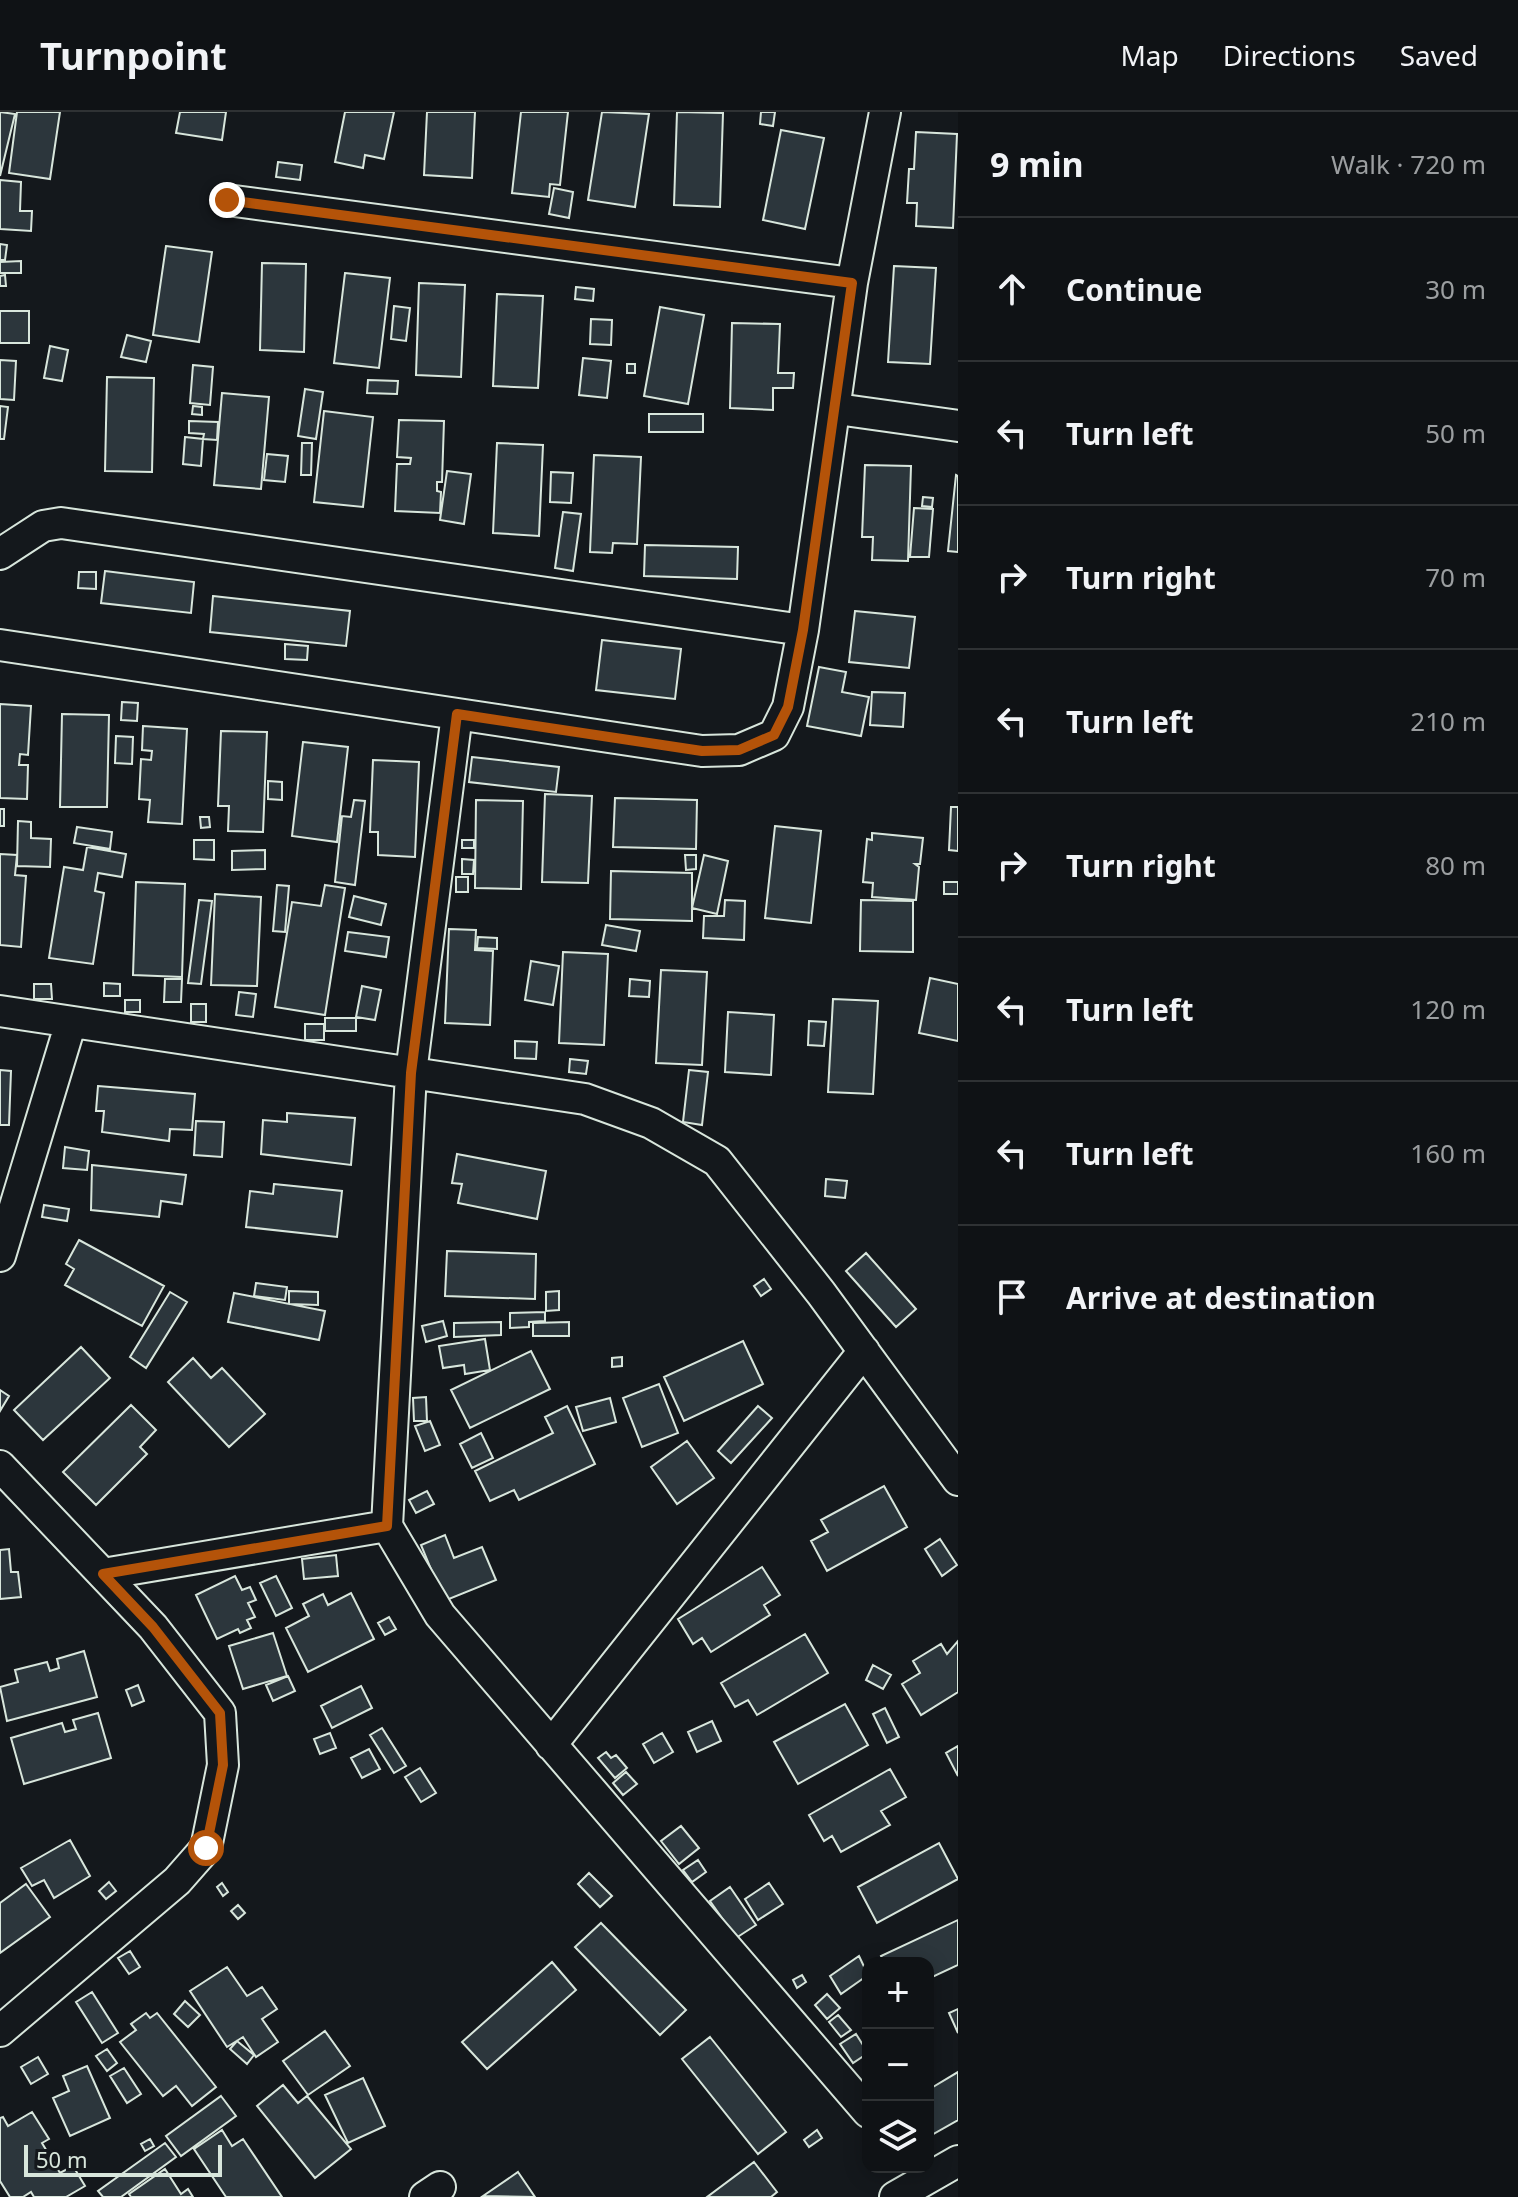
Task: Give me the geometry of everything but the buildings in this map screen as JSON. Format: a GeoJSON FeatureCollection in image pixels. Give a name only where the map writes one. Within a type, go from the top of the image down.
{"type":"FeatureCollection","features":[{"type":"Feature","properties":{"kind":"street"},"geometry":{"type":"LineString","coordinates":[[0,645],[702,751],[739,750],[774,735],[788,707],[803,630],[837,409],[852,283],[885,112]]}},
{"type":"Feature","properties":{"kind":"street"},"geometry":{"type":"LineString","coordinates":[[227,200],[852,283]]}},
{"type":"Feature","properties":{"kind":"street"},"geometry":{"type":"LineString","coordinates":[[837,409],[958,426]]}},
{"type":"Feature","properties":{"kind":"street"},"geometry":{"type":"LineString","coordinates":[[0,554],[43,526],[61,523],[803,630]]}},
{"type":"Feature","properties":{"kind":"street"},"geometry":{"type":"LineString","coordinates":[[457,714],[411,1073],[387,1526],[440,1615],[862,2105]]}},
{"type":"Feature","properties":{"kind":"street"},"geometry":{"type":"LineString","coordinates":[[0,1011],[585,1099],[651,1123],[717,1161],[864,1351],[958,1480]]}},
{"type":"Feature","properties":{"kind":"street"},"geometry":{"type":"LineString","coordinates":[[0,1256],[71,1022]]}},
{"type":"Feature","properties":{"kind":"street"},"geometry":{"type":"LineString","coordinates":[[551,1745],[864,1351]]}},
{"type":"Feature","properties":{"kind":"street"},"geometry":{"type":"LineString","coordinates":[[0,1466],[153,1627],[220,1713],[223,1765],[206,1848],[177,1881],[0,2031]]}},
{"type":"Feature","properties":{"kind":"street"},"geometry":{"type":"LineString","coordinates":[[103,1574],[387,1526]]}},
{"type":"Feature","properties":{"kind":"street"},"geometry":{"type":"LineString","coordinates":[[934,2169],[958,2161]]}},
{"type":"Feature","properties":{"kind":"street"},"geometry":{"type":"LineString","coordinates":[[895,2197],[920,2173]]}},
{"type":"Feature","properties":{"kind":"route"},"geometry":{"type":"LineString","coordinates":[[206,1848],[223,1765],[220,1713],[153,1627],[103,1574],[387,1526],[411,1073],[457,714],[702,751],[739,750],[774,735],[788,707],[803,630],[837,409],[852,283],[227,200]]}}]}
